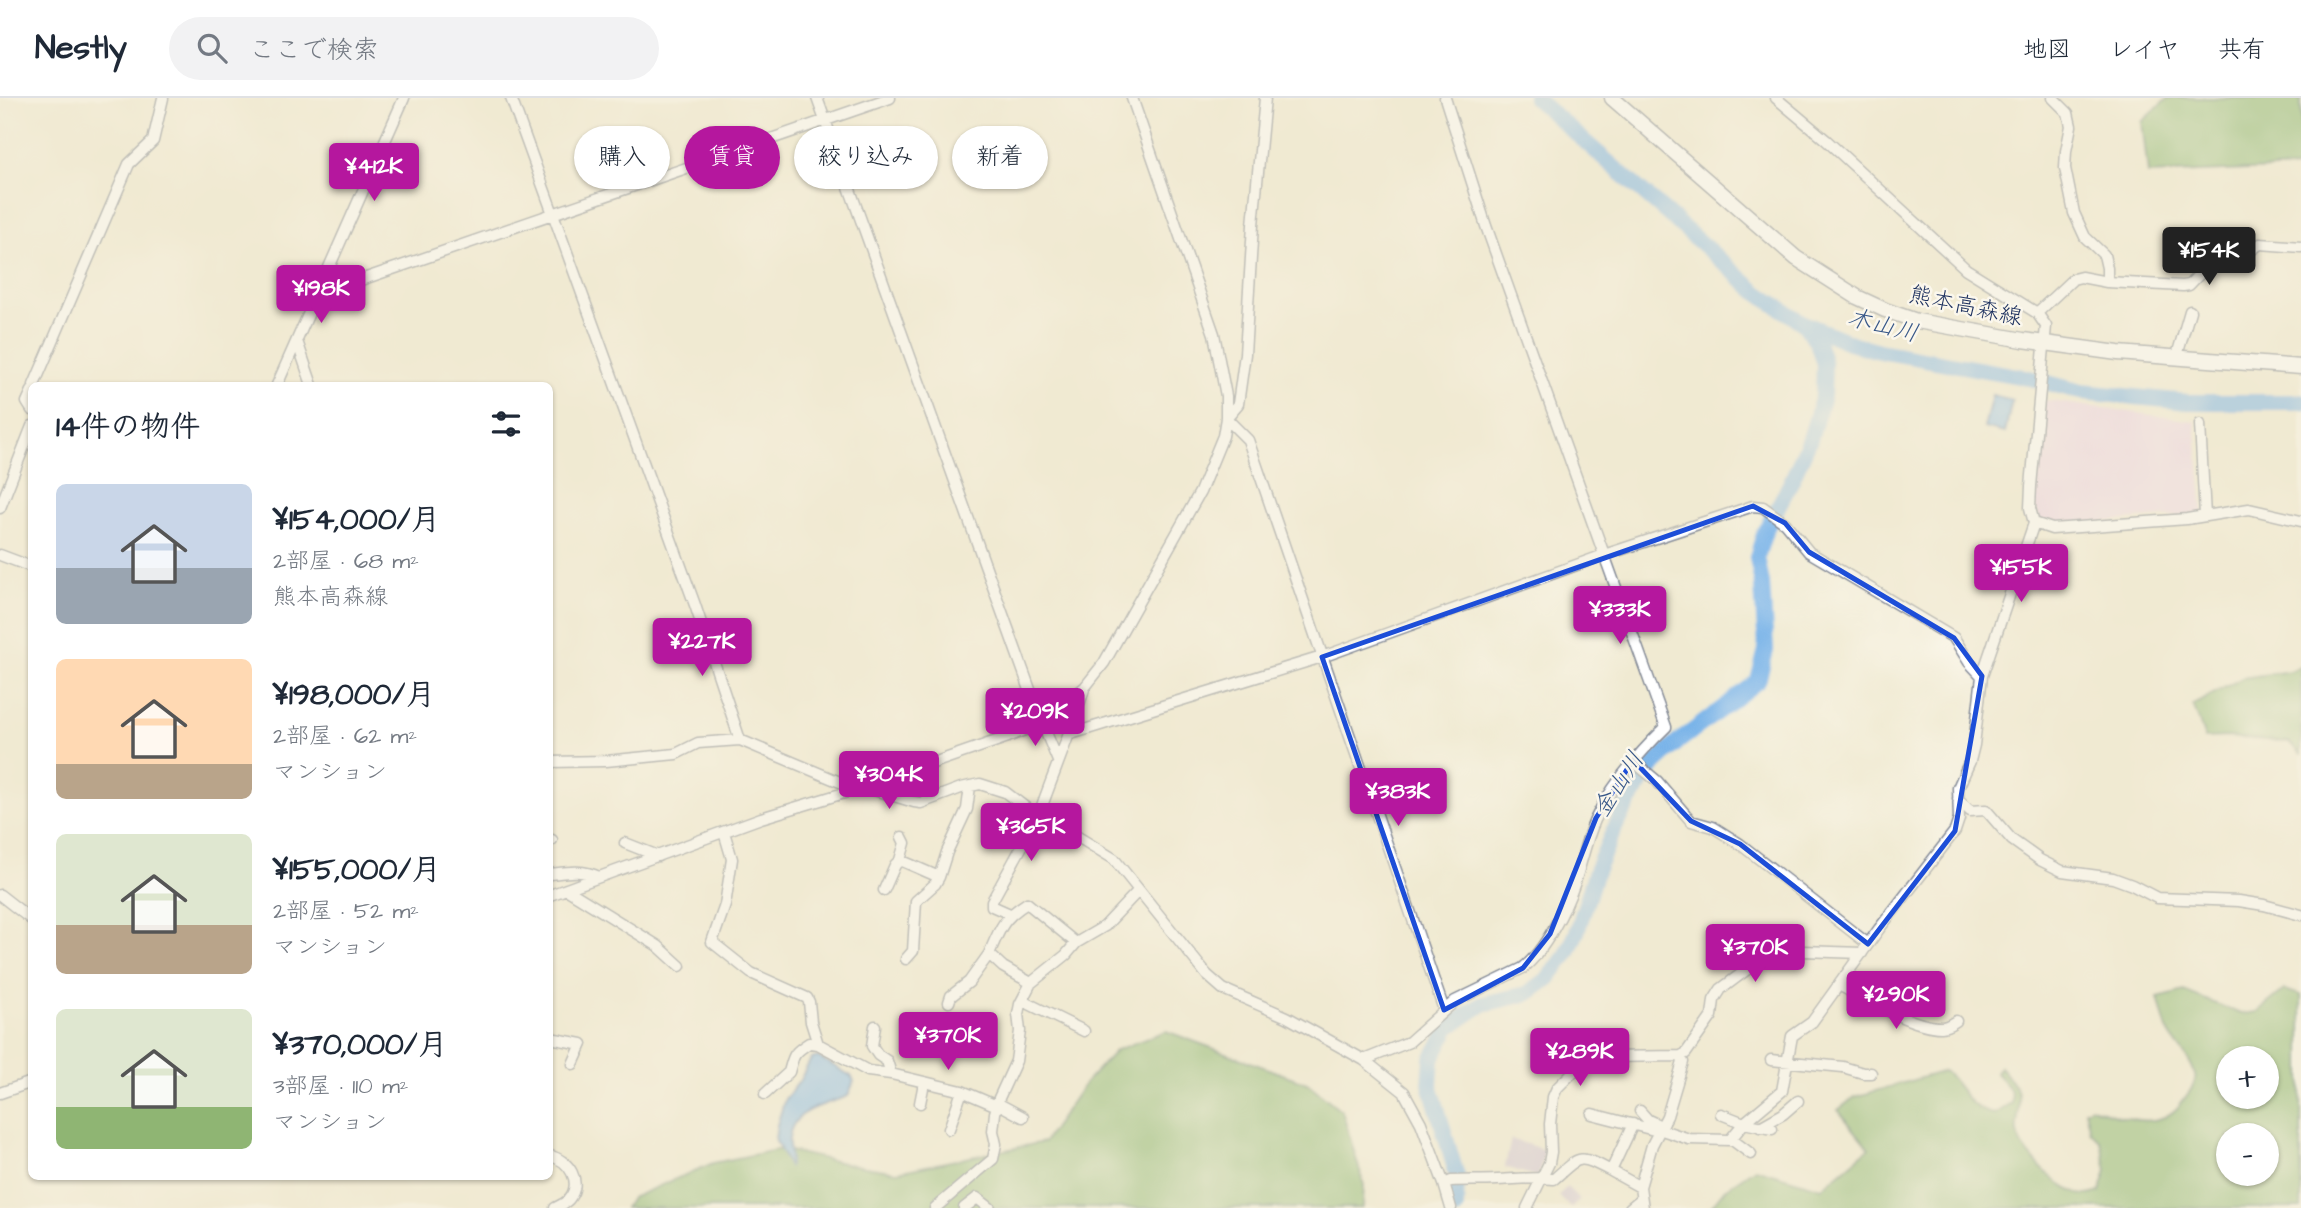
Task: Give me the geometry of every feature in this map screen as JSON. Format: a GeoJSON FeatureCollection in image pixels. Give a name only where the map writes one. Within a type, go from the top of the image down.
{"type":"FeatureCollection","features":[{"type":"Feature","properties":{"kind":"main road","name":"熊本高森線"},"geometry":{"type":"LineString","coordinates":[[1612,98],[1796,258],[1857,297],[1917,321],[2043,346],[2176,359],[2301,367]]}},
{"type":"Feature","properties":{"kind":"street"},"geometry":{"type":"LineString","coordinates":[[35,382],[129,164],[152,141],[163,98]]}},
{"type":"Feature","properties":{"kind":"street"},"geometry":{"type":"LineString","coordinates":[[278,382],[404,98]]}},
{"type":"Feature","properties":{"kind":"street"},"geometry":{"type":"LineString","coordinates":[[512,98],[695,605],[740,740]]}},
{"type":"Feature","properties":{"kind":"street"},"geometry":{"type":"LineString","coordinates":[[817,98],[1058,761]]}},
{"type":"Feature","properties":{"kind":"street"},"geometry":{"type":"LineString","coordinates":[[317,295],[890,98]]}},
{"type":"Feature","properties":{"kind":"street"},"geometry":{"type":"LineString","coordinates":[[553,894],[1042,723],[1085,687],[1104,663],[1200,492],[1223,436],[1226,418],[1226,396],[1214,334],[1132,98]]}},
{"type":"Feature","properties":{"kind":"street"},"geometry":{"type":"LineString","coordinates":[[1226,418],[1238,404],[1245,354],[1265,98]]}},
{"type":"Feature","properties":{"kind":"street"},"geometry":{"type":"LineString","coordinates":[[1364,1060],[1409,1042],[1455,1001],[1530,962],[1550,934],[1566,902],[1596,818],[1666,727],[1486,226],[1445,98]]}},
{"type":"Feature","properties":{"kind":"street"},"geometry":{"type":"LineString","coordinates":[[1731,1139],[1744,1123],[1782,1091],[1792,1036],[1812,1022],[1955,831],[1959,819],[1958,788],[1974,745],[1982,676],[2034,523],[2030,508],[2046,326],[2037,313],[1966,269],[1826,140],[1776,98]]}},
{"type":"Feature","properties":{"kind":"street"},"geometry":{"type":"LineString","coordinates":[[2053,98],[2068,113],[2071,126],[2064,168],[2074,213],[2085,237],[2104,255],[2107,282]]}},
{"type":"Feature","properties":{"kind":"street"},"geometry":{"type":"LineString","coordinates":[[2037,313],[2073,279],[2081,277],[2107,282],[2172,287],[2189,285],[2214,259],[2240,258],[2260,244],[2301,247]]}},
{"type":"Feature","properties":{"kind":"street"},"geometry":{"type":"LineString","coordinates":[[2176,359],[2190,311]]}},
{"type":"Feature","properties":{"kind":"street"},"geometry":{"type":"LineString","coordinates":[[297,341],[311,382]]}},
{"type":"Feature","properties":{"kind":"street"},"geometry":{"type":"LineString","coordinates":[[1226,418],[1248,440],[1444,1010]]}},
{"type":"Feature","properties":{"kind":"street"},"geometry":{"type":"LineString","coordinates":[[2200,424],[2205,516]]}},
{"type":"Feature","properties":{"kind":"street"},"geometry":{"type":"LineString","coordinates":[[0,508],[28,436]]}},
{"type":"Feature","properties":{"kind":"street"},"geometry":{"type":"LineString","coordinates":[[0,469],[12,476]]}},
{"type":"Feature","properties":{"kind":"street"},"geometry":{"type":"LineString","coordinates":[[1071,734],[1322,657],[1604,555],[1753,506],[1763,507],[1785,523],[1809,552],[1954,638],[1969,662],[1982,676]]}},
{"type":"Feature","properties":{"kind":"street"},"geometry":{"type":"LineString","coordinates":[[2034,523],[2052,529],[2205,516],[2249,509],[2301,521]]}},
{"type":"Feature","properties":{"kind":"street"},"geometry":{"type":"LineString","coordinates":[[0,555],[28,566]]}},
{"type":"Feature","properties":{"kind":"street"},"geometry":{"type":"LineString","coordinates":[[1010,914],[992,906],[992,901],[1038,817],[1058,761],[1071,734],[1085,687]]}},
{"type":"Feature","properties":{"kind":"street"},"geometry":{"type":"LineString","coordinates":[[553,762],[607,761],[676,754],[698,743],[740,740],[847,785],[864,787],[914,803],[980,784],[1005,792],[1038,817],[1055,823],[1114,859],[1207,975],[1223,989],[1287,1017],[1364,1060],[1404,1092],[1421,1123],[1451,1208]]}},
{"type":"Feature","properties":{"kind":"street"},"geometry":{"type":"LineString","coordinates":[[1636,763],[1657,781],[1691,821],[1713,827],[1740,844],[1865,948]]}},
{"type":"Feature","properties":{"kind":"street"},"geometry":{"type":"LineString","coordinates":[[906,959],[913,951],[916,901],[939,877],[947,852],[967,809],[970,786]]}},
{"type":"Feature","properties":{"kind":"street"},"geometry":{"type":"LineString","coordinates":[[1958,799],[1970,811],[1986,810],[2012,840],[2040,860],[2062,871],[2113,878],[2157,898],[2239,901],[2301,915]]}},
{"type":"Feature","properties":{"kind":"street"},"geometry":{"type":"LineString","coordinates":[[724,832],[732,859],[725,905],[712,942],[751,973],[807,998],[818,1044]]}},
{"type":"Feature","properties":{"kind":"street"},"geometry":{"type":"LineString","coordinates":[[884,890],[895,864],[900,860],[905,843],[902,837]]}},
{"type":"Feature","properties":{"kind":"street"},"geometry":{"type":"LineString","coordinates":[[625,843],[658,856]]}},
{"type":"Feature","properties":{"kind":"street"},"geometry":{"type":"LineString","coordinates":[[900,860],[939,877]]}},
{"type":"Feature","properties":{"kind":"street"},"geometry":{"type":"LineString","coordinates":[[553,874],[579,871],[599,877]]}},
{"type":"Feature","properties":{"kind":"street"},"geometry":{"type":"LineString","coordinates":[[566,889],[658,946],[680,966]]}},
{"type":"Feature","properties":{"kind":"street"},"geometry":{"type":"LineString","coordinates":[[935,1208],[993,1159],[997,1105],[1016,1061],[1020,1031],[1018,1014],[1031,983],[1066,955],[1076,943],[1105,926],[1138,891]]}},
{"type":"Feature","properties":{"kind":"street"},"geometry":{"type":"LineString","coordinates":[[0,895],[28,917]]}},
{"type":"Feature","properties":{"kind":"street"},"geometry":{"type":"LineString","coordinates":[[949,1002],[951,996],[969,982],[989,954],[1002,923],[1027,903],[1076,943]]}},
{"type":"Feature","properties":{"kind":"street"},"geometry":{"type":"LineString","coordinates":[[1527,1208],[1549,1163],[1549,1124],[1553,1097],[1557,1088],[1577,1069],[1588,1061],[1606,1057],[1681,1056],[1693,1045],[1709,1021],[1714,1000],[1721,989],[1773,950],[1865,948]]}},
{"type":"Feature","properties":{"kind":"street"},"geometry":{"type":"LineString","coordinates":[[989,954],[1003,967],[1031,983]]}},
{"type":"Feature","properties":{"kind":"street"},"geometry":{"type":"LineString","coordinates":[[1839,985],[1888,1012],[1931,1026],[1944,1028],[1956,1021]]}},
{"type":"Feature","properties":{"kind":"street"},"geometry":{"type":"LineString","coordinates":[[1023,1001],[1084,1031]]}},
{"type":"Feature","properties":{"kind":"street"},"geometry":{"type":"LineString","coordinates":[[875,1026],[872,1046],[878,1055],[887,1061],[891,1074]]}},
{"type":"Feature","properties":{"kind":"street"},"geometry":{"type":"LineString","coordinates":[[553,1039],[582,1044],[573,1064]]}},
{"type":"Feature","properties":{"kind":"street"},"geometry":{"type":"LineString","coordinates":[[765,1094],[789,1072],[790,1060],[795,1054],[809,1044],[818,1044],[868,1071],[962,1091],[1023,1117]]}},
{"type":"Feature","properties":{"kind":"street"},"geometry":{"type":"LineString","coordinates":[[1630,1208],[1641,1198],[1652,1145],[1667,1116],[1683,1062],[1681,1056]]}},
{"type":"Feature","properties":{"kind":"street"},"geometry":{"type":"LineString","coordinates":[[1770,1060],[1871,1073]]}},
{"type":"Feature","properties":{"kind":"street"},"geometry":{"type":"LineString","coordinates":[[0,1093],[28,1083]]}},
{"type":"Feature","properties":{"kind":"street"},"geometry":{"type":"LineString","coordinates":[[920,1103],[924,1083]]}},
{"type":"Feature","properties":{"kind":"street"},"geometry":{"type":"LineString","coordinates":[[949,1129],[962,1091]]}},
{"type":"Feature","properties":{"kind":"street"},"geometry":{"type":"LineString","coordinates":[[1760,1127],[1783,1114],[1798,1101]]}},
{"type":"Feature","properties":{"kind":"street"},"geometry":{"type":"LineString","coordinates":[[1640,1111],[1659,1129]]}},
{"type":"Feature","properties":{"kind":"street"},"geometry":{"type":"LineString","coordinates":[[1592,1114],[1659,1129],[1689,1139],[1731,1139],[1751,1153]]}},
{"type":"Feature","properties":{"kind":"street"},"geometry":{"type":"LineString","coordinates":[[1721,1114],[1744,1123],[1772,1129]]}},
{"type":"Feature","properties":{"kind":"street"},"geometry":{"type":"LineString","coordinates":[[1611,1171],[1633,1124]]}},
{"type":"Feature","properties":{"kind":"street"},"geometry":{"type":"LineString","coordinates":[[553,1157],[560,1158],[567,1165],[574,1181],[568,1200],[555,1208]]}},
{"type":"Feature","properties":{"kind":"street"},"geometry":{"type":"LineString","coordinates":[[1444,1184],[1451,1181],[1495,1181],[1520,1177],[1534,1180],[1540,1177],[1554,1179],[1574,1160],[1580,1158],[1611,1171],[1641,1198]]}},
{"type":"Feature","properties":{"kind":"street"},"geometry":{"type":"LineString","coordinates":[[964,1208],[977,1198],[990,1208]]}},
{"type":"Feature","properties":{"kind":"highlighted area"},"geometry":{"type":"Polygon","coordinates":[[[1753,506],[1785,523],[1809,552],[1954,638],[1982,676],[1955,831],[1868,944],[1740,844],[1691,821],[1633,760],[1596,818],[1550,934],[1523,968],[1444,1010],[1322,657],[1753,506]]]}},
{"type":"Feature","properties":{"kind":"shaded area"},"geometry":{"type":"Polygon","coordinates":[[[2043,400],[2195,421],[2203,514],[2051,526],[2040,521],[2034,503],[2043,400]]]}},
{"type":"Feature","properties":{"kind":"shaded area"},"geometry":{"type":"Polygon","coordinates":[[[1511,1139],[1545,1150],[1538,1177],[1505,1167],[1511,1139]]]}},
{"type":"Feature","properties":{"kind":"shaded area"},"geometry":{"type":"Polygon","coordinates":[[[1567,1187],[1580,1200],[1571,1208],[1559,1195],[1567,1187]]]}},
{"type":"Feature","properties":{"kind":"green space"},"geometry":{"type":"Polygon","coordinates":[[[2168,98],[2301,98],[2301,168],[2148,174],[2142,122],[2168,98]]]}},
{"type":"Feature","properties":{"kind":"green space"},"geometry":{"type":"Polygon","coordinates":[[[2301,667],[2301,754],[2290,742],[2205,738],[2193,705],[2242,678],[2301,667]]]}},
{"type":"Feature","properties":{"kind":"green space"},"geometry":{"type":"Polygon","coordinates":[[[2284,990],[2301,995],[2301,1208],[1710,1208],[1726,1188],[1755,1168],[1822,1188],[1869,1148],[1838,1110],[1855,1097],[1944,1071],[1971,1103],[1994,1114],[2011,1104],[2012,1099],[2010,1090],[1996,1073],[2000,1067],[2017,1089],[2017,1133],[2026,1150],[2066,1188],[2081,1195],[2100,1192],[2107,1170],[2101,1142],[2090,1131],[2085,1110],[2091,1107],[2129,1118],[2154,1120],[2175,1110],[2195,1082],[2190,1062],[2167,1029],[2158,998],[2184,991],[2241,1014],[2257,1012],[2284,990]]]}},
{"type":"Feature","properties":{"kind":"green space"},"geometry":{"type":"Polygon","coordinates":[[[1166,1031],[1307,1083],[1342,1111],[1364,1185],[1363,1208],[625,1208],[631,1198],[713,1163],[781,1149],[897,1172],[1044,1142],[1085,1083],[1116,1050],[1166,1031]]]}},
{"type":"Feature","properties":{"kind":"water"},"geometry":{"type":"Polygon","coordinates":[[[1992,395],[2012,400],[2005,433],[1984,428],[1992,395]]]}},
{"type":"Feature","properties":{"kind":"water"},"geometry":{"type":"Polygon","coordinates":[[[818,1057],[851,1076],[854,1081],[848,1096],[811,1110],[796,1121],[789,1139],[789,1167],[775,1139],[777,1125],[785,1099],[799,1082],[811,1059],[818,1057]]]}},
{"type":"Feature","properties":{"kind":"waterway","name":"木山川"},"geometry":{"type":"LineString","coordinates":[[1535,98],[1758,293],[1803,323],[1854,344],[1879,351],[2029,378],[2082,392],[2188,402],[2301,402]]}},
{"type":"Feature","properties":{"kind":"waterway","name":"金山川"},"geometry":{"type":"LineString","coordinates":[[1456,1208],[1457,1176],[1430,1084],[1432,1059],[1449,1027],[1483,1004],[1527,994],[1548,979],[1567,954],[1609,841],[1620,817],[1646,775],[1678,742],[1758,681],[1766,650],[1762,584],[1757,557],[1765,531],[1810,439],[1823,396],[1824,364],[1817,342],[1803,323]]}}]}
